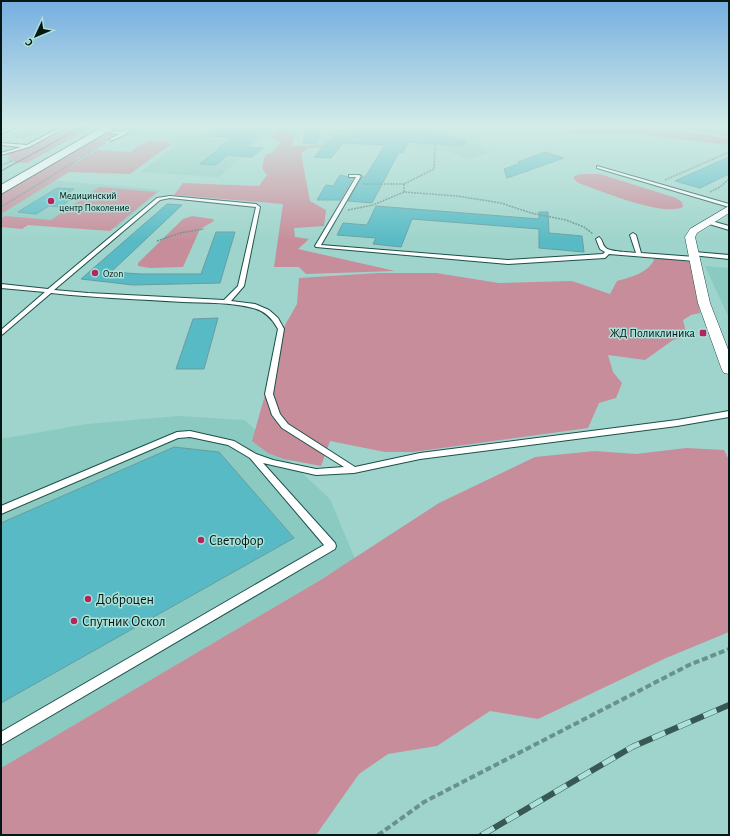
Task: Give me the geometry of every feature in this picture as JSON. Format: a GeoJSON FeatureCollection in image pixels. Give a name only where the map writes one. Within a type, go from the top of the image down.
{"type":"FeatureCollection","features":[{"type":"Feature","properties":{"kind":"main road"},"geometry":{"type":"LineString","coordinates":[[1,181],[36,164]]}},
{"type":"Feature","properties":{"kind":"main road"},"geometry":{"type":"LineString","coordinates":[[1,190],[46,164]]}},
{"type":"Feature","properties":{"kind":"street"},"geometry":{"type":"LineString","coordinates":[[729,208],[693,231],[690,237],[704,303],[729,370]]}},
{"type":"Feature","properties":{"kind":"lane"},"geometry":{"type":"LineString","coordinates":[[598,167],[729,208]]}},
{"type":"Feature","properties":{"kind":"lane"},"geometry":{"type":"LineString","coordinates":[[351,176],[359,176],[318,246],[508,262],[605,256],[608,252]]}},
{"type":"Feature","properties":{"kind":"lane"},"geometry":{"type":"LineString","coordinates":[[1,333],[158,199],[170,198],[256,205],[258,208],[241,286],[226,302]]}},
{"type":"Feature","properties":{"kind":"lane"},"geometry":{"type":"LineString","coordinates":[[708,222],[729,228]]}},
{"type":"Feature","properties":{"kind":"lane"},"geometry":{"type":"LineString","coordinates":[[633,235],[639,254]]}},
{"type":"Feature","properties":{"kind":"lane"},"geometry":{"type":"LineString","coordinates":[[599,239],[602,249],[608,252],[729,258]]}},
{"type":"Feature","properties":{"kind":"lane"},"geometry":{"type":"LineString","coordinates":[[1,286],[117,297],[226,302],[255,306],[267,311],[276,318],[281,329],[269,394],[276,415],[285,426],[354,470]]}},
{"type":"Feature","properties":{"kind":"lane"},"geometry":{"type":"LineString","coordinates":[[1,324],[10,325]]}},
{"type":"Feature","properties":{"kind":"lane"},"geometry":{"type":"LineString","coordinates":[[1,510],[177,435],[190,434],[231,443],[253,456],[272,463],[316,472],[354,470],[420,456],[677,423],[729,414]]}},
{"type":"Feature","properties":{"kind":"lane"},"geometry":{"type":"LineString","coordinates":[[1,739],[331,546],[253,456]]}},
{"type":"Feature","properties":{"kind":"path"},"geometry":{"type":"LineString","coordinates":[[1,207],[71,164]]}},
{"type":"Feature","properties":{"kind":"path"},"geometry":{"type":"LineString","coordinates":[[355,184],[404,184],[434,169],[434,164]]}},
{"type":"Feature","properties":{"kind":"path"},"geometry":{"type":"LineString","coordinates":[[656,184],[702,164]]}},
{"type":"Feature","properties":{"kind":"path"},"geometry":{"type":"LineString","coordinates":[[699,198],[720,187],[729,179]]}},
{"type":"Feature","properties":{"kind":"path"},"geometry":{"type":"LineString","coordinates":[[404,184],[404,192]]}},
{"type":"Feature","properties":{"kind":"path"},"geometry":{"type":"LineString","coordinates":[[338,211],[373,205],[404,192],[457,196],[501,203],[531,213],[566,220],[584,227],[599,239]]}},
{"type":"Feature","properties":{"kind":"path"},"geometry":{"type":"LineString","coordinates":[[157,241],[180,233],[204,229]]}},
{"type":"Feature","properties":{"kind":"path"},"geometry":{"type":"LineString","coordinates":[[378,835],[424,802],[689,665],[729,649]]}},
{"type":"Feature","properties":{"kind":"shaded area"},"geometry":{"type":"Polygon","coordinates":[[[53,164],[144,164],[130,174],[69,172],[1,214],[1,194],[53,164]]]}},
{"type":"Feature","properties":{"kind":"shaded area"},"geometry":{"type":"Polygon","coordinates":[[[151,164],[233,164],[219,177],[140,172],[151,164]]]}},
{"type":"Feature","properties":{"kind":"shaded area"},"geometry":{"type":"Polygon","coordinates":[[[263,164],[303,164],[310,201],[326,210],[324,226],[294,228],[295,237],[309,239],[298,249],[395,271],[306,274],[299,267],[274,267],[283,204],[174,195],[183,183],[259,186],[267,175],[262,168],[263,164]]]}},
{"type":"Feature","properties":{"kind":"shaded area"},"geometry":{"type":"Polygon","coordinates":[[[580,174],[600,174],[676,198],[682,202],[683,207],[661,209],[616,197],[578,183],[574,179],[574,176],[580,174]]]}},
{"type":"Feature","properties":{"kind":"shaded area"},"geometry":{"type":"Polygon","coordinates":[[[51,180],[161,190],[117,228],[1,219],[1,211],[51,180]]]}},
{"type":"Feature","properties":{"kind":"shaded area"},"geometry":{"type":"Polygon","coordinates":[[[99,187],[157,192],[110,231],[28,225],[22,229],[1,227],[1,218],[5,216],[51,220],[99,187]]]}},
{"type":"Feature","properties":{"kind":"shaded area"},"geometry":{"type":"Polygon","coordinates":[[[192,216],[213,219],[214,221],[200,229],[183,267],[150,268],[138,266],[138,263],[183,219],[192,216]]]}},
{"type":"Feature","properties":{"kind":"shaded area"},"geometry":{"type":"Polygon","coordinates":[[[655,257],[690,262],[700,313],[691,315],[683,320],[687,337],[673,340],[645,360],[608,355],[613,372],[622,383],[616,398],[599,403],[588,428],[413,452],[385,452],[330,441],[321,466],[284,459],[268,453],[252,441],[284,327],[297,304],[299,278],[379,273],[436,273],[499,283],[572,281],[610,294],[617,281],[634,276],[644,271],[653,262],[655,257]]]}},
{"type":"Feature","properties":{"kind":"shaded area"},"geometry":{"type":"Polygon","coordinates":[[[705,266],[729,268],[729,318],[705,266]]]}},
{"type":"Feature","properties":{"kind":"shaded area"},"geometry":{"type":"Polygon","coordinates":[[[178,416],[245,420],[330,499],[355,559],[1,768],[1,439],[87,424],[178,416]]]}},
{"type":"Feature","properties":{"kind":"shaded area"},"geometry":{"type":"Polygon","coordinates":[[[686,448],[724,450],[729,460],[729,632],[666,658],[538,719],[490,711],[437,746],[388,754],[359,774],[316,835],[1,835],[1,768],[322,579],[439,503],[535,457],[595,451],[636,454],[686,448]]]}},
{"type":"Feature","properties":{"kind":"building"},"geometry":{"type":"Polygon","coordinates":[[[373,164],[393,164],[372,203],[348,201],[362,177],[365,177],[373,164]]]}},
{"type":"Feature","properties":{"kind":"building"},"geometry":{"type":"Polygon","coordinates":[[[518,164],[547,164],[507,178],[504,169],[518,164]]]}},
{"type":"Feature","properties":{"kind":"building"},"geometry":{"type":"Polygon","coordinates":[[[713,164],[729,164],[729,174],[700,188],[675,181],[713,164]]]}},
{"type":"Feature","properties":{"kind":"building"},"geometry":{"type":"Polygon","coordinates":[[[340,175],[353,178],[340,200],[317,200],[326,185],[333,186],[340,175]]]}},
{"type":"Feature","properties":{"kind":"building","name":"Медицинский центр Поколение"},"geometry":{"type":"Polygon","coordinates":[[[57,188],[74,189],[63,196],[74,197],[60,207],[49,206],[36,214],[18,212],[57,188]]]}},
{"type":"Feature","properties":{"kind":"building"},"geometry":{"type":"Polygon","coordinates":[[[167,204],[182,205],[111,272],[141,274],[201,274],[216,232],[235,232],[220,283],[133,285],[81,279],[167,204]]]}},
{"type":"Feature","properties":{"kind":"building"},"geometry":{"type":"Polygon","coordinates":[[[376,206],[539,219],[539,212],[548,212],[549,233],[582,236],[584,252],[539,248],[539,229],[412,219],[401,247],[373,244],[376,238],[337,235],[343,223],[367,225],[376,206]]]}},
{"type":"Feature","properties":{"kind":"building"},"geometry":{"type":"Polygon","coordinates":[[[218,318],[204,369],[176,369],[193,319],[218,318]]]}},
{"type":"Feature","properties":{"kind":"building","name":"Спутник Оскол"},"geometry":{"type":"Polygon","coordinates":[[[174,447],[219,452],[294,538],[1,703],[1,523],[174,447]]]}},
{"type":"Feature","properties":{"kind":"tram line"},"geometry":{"type":"LineString","coordinates":[[1,171],[14,164]]}},
{"type":"Feature","properties":{"kind":"railway"},"geometry":{"type":"LineString","coordinates":[[482,835],[632,747],[729,705]]}},
{"type":"Feature","properties":{"kind":"place","name":"Медицинский центр Поколение"},"geometry":{"type":"Point","coordinates":[51,201]}},
{"type":"Feature","properties":{"kind":"place","name":"Ozon"},"geometry":{"type":"Point","coordinates":[95,273]}},
{"type":"Feature","properties":{"kind":"place","name":"ЖД Поликлиника"},"geometry":{"type":"Point","coordinates":[703,333]}},
{"type":"Feature","properties":{"kind":"place","name":"Светофор"},"geometry":{"type":"Point","coordinates":[201,540]}},
{"type":"Feature","properties":{"kind":"place","name":"Доброцен"},"geometry":{"type":"Point","coordinates":[88,599]}},
{"type":"Feature","properties":{"kind":"place","name":"Спутник Оскол"},"geometry":{"type":"Point","coordinates":[74,621]}}]}
